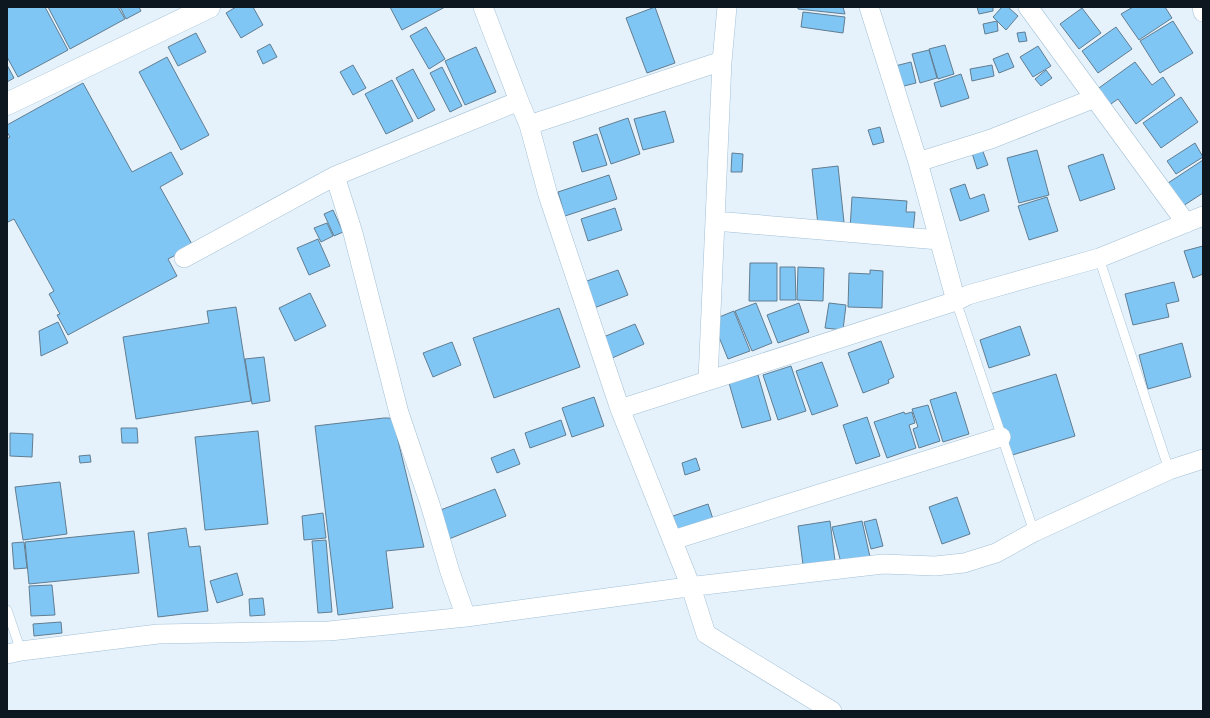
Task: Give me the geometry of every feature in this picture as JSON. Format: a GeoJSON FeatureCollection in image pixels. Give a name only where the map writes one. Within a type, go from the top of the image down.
{"type":"FeatureCollection","features":[{"type":"Feature","properties":{"kind":"street"},"geometry":{"type":"LineString","coordinates":[[7,104],[209,7]]}},
{"type":"Feature","properties":{"kind":"street"},"geometry":{"type":"LineString","coordinates":[[483,7],[529,124],[548,195],[620,408],[691,587],[706,634],[832,711]]}},
{"type":"Feature","properties":{"kind":"street"},"geometry":{"type":"LineString","coordinates":[[708,380],[722,61],[727,7]]}},
{"type":"Feature","properties":{"kind":"street"},"geometry":{"type":"LineString","coordinates":[[869,7],[918,162],[956,301]]}},
{"type":"Feature","properties":{"kind":"street"},"geometry":{"type":"LineString","coordinates":[[620,408],[956,301],[968,295],[1099,258],[1194,219],[1095,98],[1028,7]]}},
{"type":"Feature","properties":{"kind":"street"},"geometry":{"type":"LineString","coordinates":[[1202,7],[1203,12]]}},
{"type":"Feature","properties":{"kind":"street"},"geometry":{"type":"LineString","coordinates":[[529,124],[722,61]]}},
{"type":"Feature","properties":{"kind":"street"},"geometry":{"type":"LineString","coordinates":[[918,162],[991,139],[1095,98]]}},
{"type":"Feature","properties":{"kind":"street"},"geometry":{"type":"LineString","coordinates":[[184,258],[335,176],[519,101]]}},
{"type":"Feature","properties":{"kind":"street"},"geometry":{"type":"LineString","coordinates":[[335,176],[353,233],[398,414],[430,504],[450,572],[466,617]]}},
{"type":"Feature","properties":{"kind":"street"},"geometry":{"type":"LineString","coordinates":[[715,222],[940,240]]}},
{"type":"Feature","properties":{"kind":"street"},"geometry":{"type":"LineString","coordinates":[[673,540],[1001,437]]}},
{"type":"Feature","properties":{"kind":"street"},"geometry":{"type":"LineString","coordinates":[[14,652],[158,634],[328,631],[466,617],[691,587],[884,564],[935,566],[964,563],[996,553],[1034,532],[1169,470],[1203,458]]}},
{"type":"Feature","properties":{"kind":"lane"},"geometry":{"type":"LineString","coordinates":[[1099,258],[1169,470]]}},
{"type":"Feature","properties":{"kind":"lane"},"geometry":{"type":"LineString","coordinates":[[956,301],[1034,532]]}},
{"type":"Feature","properties":{"kind":"lane"},"geometry":{"type":"LineString","coordinates":[[7,610],[14,652]]}},
{"type":"Feature","properties":{"kind":"building"},"geometry":{"type":"Polygon","coordinates":[[[7,7],[45,7],[68,50],[18,77],[7,57],[7,7]]]}},
{"type":"Feature","properties":{"kind":"building"},"geometry":{"type":"Polygon","coordinates":[[[48,7],[118,7],[125,19],[70,49],[48,7]]]}},
{"type":"Feature","properties":{"kind":"building"},"geometry":{"type":"Polygon","coordinates":[[[120,7],[139,7],[141,11],[126,19],[120,7]]]}},
{"type":"Feature","properties":{"kind":"building"},"geometry":{"type":"Polygon","coordinates":[[[236,7],[253,7],[263,25],[241,38],[226,13],[236,7]]]}},
{"type":"Feature","properties":{"kind":"building"},"geometry":{"type":"Polygon","coordinates":[[[390,7],[445,7],[402,30],[390,7]]]}},
{"type":"Feature","properties":{"kind":"building"},"geometry":{"type":"Polygon","coordinates":[[[655,7],[675,63],[647,73],[626,18],[655,7]]]}},
{"type":"Feature","properties":{"kind":"building"},"geometry":{"type":"Polygon","coordinates":[[[798,7],[843,7],[845,14],[798,9],[798,7]]]}},
{"type":"Feature","properties":{"kind":"building"},"geometry":{"type":"Polygon","coordinates":[[[977,7],[993,7],[993,11],[979,14],[977,7]]]}},
{"type":"Feature","properties":{"kind":"building"},"geometry":{"type":"Polygon","coordinates":[[[1002,7],[1008,7],[1018,16],[1006,30],[993,17],[1002,7]]]}},
{"type":"Feature","properties":{"kind":"building"},"geometry":{"type":"Polygon","coordinates":[[[1133,7],[1165,7],[1172,18],[1139,40],[1121,14],[1133,7]]]}},
{"type":"Feature","properties":{"kind":"building"},"geometry":{"type":"Polygon","coordinates":[[[1082,8],[1101,33],[1079,49],[1060,24],[1082,8]]]}},
{"type":"Feature","properties":{"kind":"building"},"geometry":{"type":"Polygon","coordinates":[[[803,12],[845,17],[843,33],[801,27],[803,12]]]}},
{"type":"Feature","properties":{"kind":"building"},"geometry":{"type":"Polygon","coordinates":[[[997,21],[998,31],[985,34],[983,24],[997,21]]]}},
{"type":"Feature","properties":{"kind":"building"},"geometry":{"type":"Polygon","coordinates":[[[1173,21],[1193,53],[1160,73],[1140,41],[1173,21]]]}},
{"type":"Feature","properties":{"kind":"building"},"geometry":{"type":"Polygon","coordinates":[[[426,27],[445,59],[429,69],[410,36],[426,27]]]}},
{"type":"Feature","properties":{"kind":"building"},"geometry":{"type":"Polygon","coordinates":[[[1116,27],[1132,49],[1098,73],[1082,51],[1116,27]]]}},
{"type":"Feature","properties":{"kind":"building"},"geometry":{"type":"Polygon","coordinates":[[[1025,32],[1027,41],[1019,42],[1017,33],[1025,32]]]}},
{"type":"Feature","properties":{"kind":"building"},"geometry":{"type":"Polygon","coordinates":[[[196,33],[206,52],[178,66],[168,47],[196,33]]]}},
{"type":"Feature","properties":{"kind":"building"},"geometry":{"type":"Polygon","coordinates":[[[270,44],[277,57],[263,64],[257,51],[270,44]]]}},
{"type":"Feature","properties":{"kind":"building"},"geometry":{"type":"Polygon","coordinates":[[[945,45],[954,74],[938,79],[929,49],[945,45]]]}},
{"type":"Feature","properties":{"kind":"building"},"geometry":{"type":"Polygon","coordinates":[[[1038,46],[1051,66],[1033,77],[1020,57],[1038,46]]]}},
{"type":"Feature","properties":{"kind":"building"},"geometry":{"type":"Polygon","coordinates":[[[476,47],[496,92],[465,105],[445,61],[476,47]]]}},
{"type":"Feature","properties":{"kind":"building"},"geometry":{"type":"Polygon","coordinates":[[[929,50],[937,78],[920,83],[912,54],[929,50]]]}},
{"type":"Feature","properties":{"kind":"building"},"geometry":{"type":"Polygon","coordinates":[[[1008,53],[1014,67],[999,73],[993,59],[1008,53]]]}},
{"type":"Feature","properties":{"kind":"building"},"geometry":{"type":"Polygon","coordinates":[[[167,57],[209,135],[181,150],[139,72],[167,57]]]}},
{"type":"Feature","properties":{"kind":"building"},"geometry":{"type":"Polygon","coordinates":[[[911,62],[916,83],[900,87],[895,66],[911,62]]]}},
{"type":"Feature","properties":{"kind":"building"},"geometry":{"type":"Polygon","coordinates":[[[1135,62],[1152,85],[1163,77],[1175,95],[1136,124],[1118,99],[1108,106],[1096,90],[1135,62]]]}},
{"type":"Feature","properties":{"kind":"building"},"geometry":{"type":"Polygon","coordinates":[[[7,65],[14,78],[7,82],[7,65]]]}},
{"type":"Feature","properties":{"kind":"building"},"geometry":{"type":"Polygon","coordinates":[[[353,65],[366,88],[353,95],[340,72],[353,65]]]}},
{"type":"Feature","properties":{"kind":"building"},"geometry":{"type":"Polygon","coordinates":[[[992,65],[994,76],[972,81],[970,69],[992,65]]]}},
{"type":"Feature","properties":{"kind":"building"},"geometry":{"type":"Polygon","coordinates":[[[442,67],[462,106],[450,112],[430,73],[442,67]]]}},
{"type":"Feature","properties":{"kind":"building"},"geometry":{"type":"Polygon","coordinates":[[[413,69],[435,110],[418,119],[396,78],[413,69]]]}},
{"type":"Feature","properties":{"kind":"building"},"geometry":{"type":"Polygon","coordinates":[[[1046,70],[1052,78],[1041,86],[1035,79],[1046,70]]]}},
{"type":"Feature","properties":{"kind":"building"},"geometry":{"type":"Polygon","coordinates":[[[961,74],[969,98],[941,107],[934,83],[961,74]]]}},
{"type":"Feature","properties":{"kind":"building"},"geometry":{"type":"Polygon","coordinates":[[[392,80],[413,121],[386,134],[365,94],[392,80]]]}},
{"type":"Feature","properties":{"kind":"building"},"geometry":{"type":"Polygon","coordinates":[[[83,83],[132,172],[171,152],[183,174],[160,187],[193,246],[168,259],[177,276],[68,335],[57,315],[60,314],[49,294],[54,291],[14,219],[8,222],[7,219],[7,139],[10,137],[7,132],[7,125],[83,83]]]}},
{"type":"Feature","properties":{"kind":"building"},"geometry":{"type":"Polygon","coordinates":[[[1181,97],[1198,122],[1161,148],[1143,123],[1181,97]]]}},
{"type":"Feature","properties":{"kind":"building"},"geometry":{"type":"Polygon","coordinates":[[[665,111],[674,142],[643,150],[634,119],[665,111]]]}},
{"type":"Feature","properties":{"kind":"building"},"geometry":{"type":"Polygon","coordinates":[[[628,118],[640,154],[611,164],[599,128],[628,118]]]}},
{"type":"Feature","properties":{"kind":"building"},"geometry":{"type":"Polygon","coordinates":[[[880,127],[884,142],[873,145],[868,130],[880,127]]]}},
{"type":"Feature","properties":{"kind":"building"},"geometry":{"type":"Polygon","coordinates":[[[597,134],[607,165],[582,172],[573,142],[597,134]]]}},
{"type":"Feature","properties":{"kind":"building"},"geometry":{"type":"Polygon","coordinates":[[[1195,143],[1203,157],[1176,174],[1167,161],[1195,143]]]}},
{"type":"Feature","properties":{"kind":"building"},"geometry":{"type":"Polygon","coordinates":[[[982,149],[988,165],[977,169],[972,153],[982,149]]]}},
{"type":"Feature","properties":{"kind":"building"},"geometry":{"type":"Polygon","coordinates":[[[1037,150],[1049,195],[1019,203],[1007,158],[1037,150]]]}},
{"type":"Feature","properties":{"kind":"building"},"geometry":{"type":"Polygon","coordinates":[[[732,153],[743,154],[742,172],[731,172],[732,153]]]}},
{"type":"Feature","properties":{"kind":"building"},"geometry":{"type":"Polygon","coordinates":[[[1103,154],[1115,189],[1080,201],[1068,166],[1103,154]]]}},
{"type":"Feature","properties":{"kind":"building"},"geometry":{"type":"Polygon","coordinates":[[[1203,160],[1203,193],[1183,206],[1168,183],[1203,160]]]}},
{"type":"Feature","properties":{"kind":"building"},"geometry":{"type":"Polygon","coordinates":[[[838,166],[844,222],[818,225],[812,169],[838,166]]]}},
{"type":"Feature","properties":{"kind":"building"},"geometry":{"type":"Polygon","coordinates":[[[609,175],[617,199],[565,216],[558,192],[609,175]]]}},
{"type":"Feature","properties":{"kind":"building"},"geometry":{"type":"Polygon","coordinates":[[[965,184],[970,199],[984,194],[989,211],[960,221],[950,189],[965,184]]]}},
{"type":"Feature","properties":{"kind":"building"},"geometry":{"type":"Polygon","coordinates":[[[852,197],[907,201],[906,212],[915,212],[913,233],[850,229],[852,197]]]}},
{"type":"Feature","properties":{"kind":"building"},"geometry":{"type":"Polygon","coordinates":[[[1047,197],[1058,231],[1029,240],[1018,206],[1047,197]]]}},
{"type":"Feature","properties":{"kind":"building"},"geometry":{"type":"Polygon","coordinates":[[[615,208],[622,230],[588,241],[581,219],[615,208]]]}},
{"type":"Feature","properties":{"kind":"building"},"geometry":{"type":"Polygon","coordinates":[[[333,210],[343,232],[334,236],[324,214],[333,210]]]}},
{"type":"Feature","properties":{"kind":"building"},"geometry":{"type":"Polygon","coordinates":[[[327,223],[333,236],[321,242],[314,228],[327,223]]]}},
{"type":"Feature","properties":{"kind":"building"},"geometry":{"type":"Polygon","coordinates":[[[318,239],[330,266],[309,275],[297,248],[318,239]]]}},
{"type":"Feature","properties":{"kind":"building"},"geometry":{"type":"Polygon","coordinates":[[[1203,246],[1203,274],[1193,278],[1184,251],[1203,246]]]}},
{"type":"Feature","properties":{"kind":"building"},"geometry":{"type":"Polygon","coordinates":[[[750,263],[777,263],[777,301],[749,301],[750,263]]]}},
{"type":"Feature","properties":{"kind":"building"},"geometry":{"type":"Polygon","coordinates":[[[780,267],[795,267],[796,300],[780,300],[780,267]]]}},
{"type":"Feature","properties":{"kind":"building"},"geometry":{"type":"Polygon","coordinates":[[[798,267],[824,268],[823,301],[797,300],[798,267]]]}},
{"type":"Feature","properties":{"kind":"building"},"geometry":{"type":"Polygon","coordinates":[[[618,270],[628,295],[594,308],[584,282],[618,270]]]}},
{"type":"Feature","properties":{"kind":"building"},"geometry":{"type":"Polygon","coordinates":[[[870,270],[883,271],[882,308],[848,307],[849,273],[870,274],[870,270]]]}},
{"type":"Feature","properties":{"kind":"building"},"geometry":{"type":"Polygon","coordinates":[[[1174,282],[1179,301],[1166,304],[1169,317],[1133,325],[1125,294],[1174,282]]]}},
{"type":"Feature","properties":{"kind":"building"},"geometry":{"type":"Polygon","coordinates":[[[310,293],[326,326],[295,341],[279,308],[310,293]]]}},
{"type":"Feature","properties":{"kind":"building"},"geometry":{"type":"Polygon","coordinates":[[[756,303],[772,343],[752,351],[735,311],[756,303]]]}},
{"type":"Feature","properties":{"kind":"building"},"geometry":{"type":"Polygon","coordinates":[[[799,303],[809,332],[778,343],[767,315],[799,303]]]}},
{"type":"Feature","properties":{"kind":"building"},"geometry":{"type":"Polygon","coordinates":[[[829,303],[846,305],[843,330],[825,328],[829,303]]]}},
{"type":"Feature","properties":{"kind":"building"},"geometry":{"type":"Polygon","coordinates":[[[236,307],[251,401],[136,419],[123,337],[209,323],[207,311],[236,307]]]}},
{"type":"Feature","properties":{"kind":"building"},"geometry":{"type":"Polygon","coordinates":[[[559,308],[580,367],[494,398],[473,338],[559,308]]]}},
{"type":"Feature","properties":{"kind":"building"},"geometry":{"type":"Polygon","coordinates":[[[734,311],[750,351],[728,359],[712,320],[734,311]]]}},
{"type":"Feature","properties":{"kind":"building"},"geometry":{"type":"Polygon","coordinates":[[[58,322],[68,343],[41,356],[39,331],[58,322]]]}},
{"type":"Feature","properties":{"kind":"building"},"geometry":{"type":"Polygon","coordinates":[[[635,324],[644,344],[610,359],[601,338],[635,324]]]}},
{"type":"Feature","properties":{"kind":"building"},"geometry":{"type":"Polygon","coordinates":[[[1020,326],[1030,355],[989,368],[980,340],[1020,326]]]}},
{"type":"Feature","properties":{"kind":"building"},"geometry":{"type":"Polygon","coordinates":[[[881,341],[894,377],[888,380],[889,383],[863,393],[848,353],[881,341]]]}},
{"type":"Feature","properties":{"kind":"building"},"geometry":{"type":"Polygon","coordinates":[[[452,342],[461,365],[433,377],[423,353],[452,342]]]}},
{"type":"Feature","properties":{"kind":"building"},"geometry":{"type":"Polygon","coordinates":[[[1182,343],[1191,377],[1148,389],[1139,355],[1182,343]]]}},
{"type":"Feature","properties":{"kind":"building"},"geometry":{"type":"Polygon","coordinates":[[[264,357],[270,401],[252,404],[245,359],[264,357]]]}},
{"type":"Feature","properties":{"kind":"building"},"geometry":{"type":"Polygon","coordinates":[[[822,362],[838,406],[812,415],[796,371],[822,362]]]}},
{"type":"Feature","properties":{"kind":"building"},"geometry":{"type":"Polygon","coordinates":[[[791,366],[806,411],[778,420],[763,375],[791,366]]]}},
{"type":"Feature","properties":{"kind":"building"},"geometry":{"type":"Polygon","coordinates":[[[1056,374],[1075,436],[1009,456],[990,394],[1056,374]]]}},
{"type":"Feature","properties":{"kind":"building"},"geometry":{"type":"Polygon","coordinates":[[[758,375],[771,420],[742,428],[729,383],[758,375]]]}},
{"type":"Feature","properties":{"kind":"building"},"geometry":{"type":"Polygon","coordinates":[[[956,392],[969,434],[943,442],[930,400],[956,392]]]}},
{"type":"Feature","properties":{"kind":"building"},"geometry":{"type":"Polygon","coordinates":[[[594,397],[604,426],[572,437],[562,408],[594,397]]]}},
{"type":"Feature","properties":{"kind":"building"},"geometry":{"type":"Polygon","coordinates":[[[928,405],[940,441],[919,448],[913,429],[918,427],[912,409],[928,405]]]}},
{"type":"Feature","properties":{"kind":"building"},"geometry":{"type":"Polygon","coordinates":[[[904,412],[905,414],[912,412],[915,423],[909,425],[916,448],[887,458],[874,422],[904,412]]]}},
{"type":"Feature","properties":{"kind":"building"},"geometry":{"type":"Polygon","coordinates":[[[867,417],[880,456],[856,464],[843,425],[867,417]]]}},
{"type":"Feature","properties":{"kind":"building"},"geometry":{"type":"Polygon","coordinates":[[[384,418],[393,420],[424,547],[386,551],[393,608],[338,615],[315,426],[384,418]]]}},
{"type":"Feature","properties":{"kind":"building"},"geometry":{"type":"Polygon","coordinates":[[[561,420],[566,435],[530,448],[525,433],[561,420]]]}},
{"type":"Feature","properties":{"kind":"building"},"geometry":{"type":"Polygon","coordinates":[[[121,428],[137,428],[138,443],[122,443],[121,428]]]}},
{"type":"Feature","properties":{"kind":"building"},"geometry":{"type":"Polygon","coordinates":[[[258,431],[268,524],[205,530],[195,437],[258,431]]]}},
{"type":"Feature","properties":{"kind":"building"},"geometry":{"type":"Polygon","coordinates":[[[10,433],[33,434],[32,457],[10,456],[10,433]]]}},
{"type":"Feature","properties":{"kind":"building"},"geometry":{"type":"Polygon","coordinates":[[[514,449],[520,464],[497,473],[491,458],[514,449]]]}},
{"type":"Feature","properties":{"kind":"building"},"geometry":{"type":"Polygon","coordinates":[[[90,455],[91,462],[80,463],[79,456],[90,455]]]}},
{"type":"Feature","properties":{"kind":"building"},"geometry":{"type":"Polygon","coordinates":[[[696,458],[700,470],[685,475],[682,463],[696,458]]]}},
{"type":"Feature","properties":{"kind":"building"},"geometry":{"type":"Polygon","coordinates":[[[60,482],[67,534],[23,540],[15,487],[60,482]]]}},
{"type":"Feature","properties":{"kind":"building"},"geometry":{"type":"Polygon","coordinates":[[[495,489],[506,516],[449,539],[438,511],[495,489]]]}},
{"type":"Feature","properties":{"kind":"building"},"geometry":{"type":"Polygon","coordinates":[[[957,497],[970,534],[942,544],[929,507],[957,497]]]}},
{"type":"Feature","properties":{"kind":"building"},"geometry":{"type":"Polygon","coordinates":[[[708,504],[713,519],[678,530],[673,516],[708,504]]]}},
{"type":"Feature","properties":{"kind":"building"},"geometry":{"type":"Polygon","coordinates":[[[323,513],[326,538],[304,540],[302,516],[323,513]]]}},
{"type":"Feature","properties":{"kind":"building"},"geometry":{"type":"Polygon","coordinates":[[[876,519],[883,546],[871,549],[864,522],[876,519]]]}},
{"type":"Feature","properties":{"kind":"building"},"geometry":{"type":"Polygon","coordinates":[[[830,521],[835,561],[803,565],[798,526],[830,521]]]}},
{"type":"Feature","properties":{"kind":"building"},"geometry":{"type":"Polygon","coordinates":[[[862,521],[870,557],[841,563],[832,527],[862,521]]]}},
{"type":"Feature","properties":{"kind":"building"},"geometry":{"type":"Polygon","coordinates":[[[186,528],[189,547],[200,546],[208,611],[158,617],[148,533],[186,528]]]}},
{"type":"Feature","properties":{"kind":"building"},"geometry":{"type":"Polygon","coordinates":[[[134,531],[139,573],[29,584],[25,542],[134,531]]]}},
{"type":"Feature","properties":{"kind":"building"},"geometry":{"type":"Polygon","coordinates":[[[326,540],[332,612],[318,613],[312,541],[326,540]]]}},
{"type":"Feature","properties":{"kind":"building"},"geometry":{"type":"Polygon","coordinates":[[[24,542],[27,568],[14,569],[12,543],[24,542]]]}},
{"type":"Feature","properties":{"kind":"building"},"geometry":{"type":"Polygon","coordinates":[[[237,573],[243,595],[217,603],[210,581],[237,573]]]}},
{"type":"Feature","properties":{"kind":"building"},"geometry":{"type":"Polygon","coordinates":[[[52,585],[55,615],[31,616],[29,586],[52,585]]]}},
{"type":"Feature","properties":{"kind":"building"},"geometry":{"type":"Polygon","coordinates":[[[263,598],[265,615],[250,616],[249,599],[263,598]]]}},
{"type":"Feature","properties":{"kind":"building"},"geometry":{"type":"Polygon","coordinates":[[[61,622],[62,633],[34,636],[33,624],[61,622]]]}}]}
